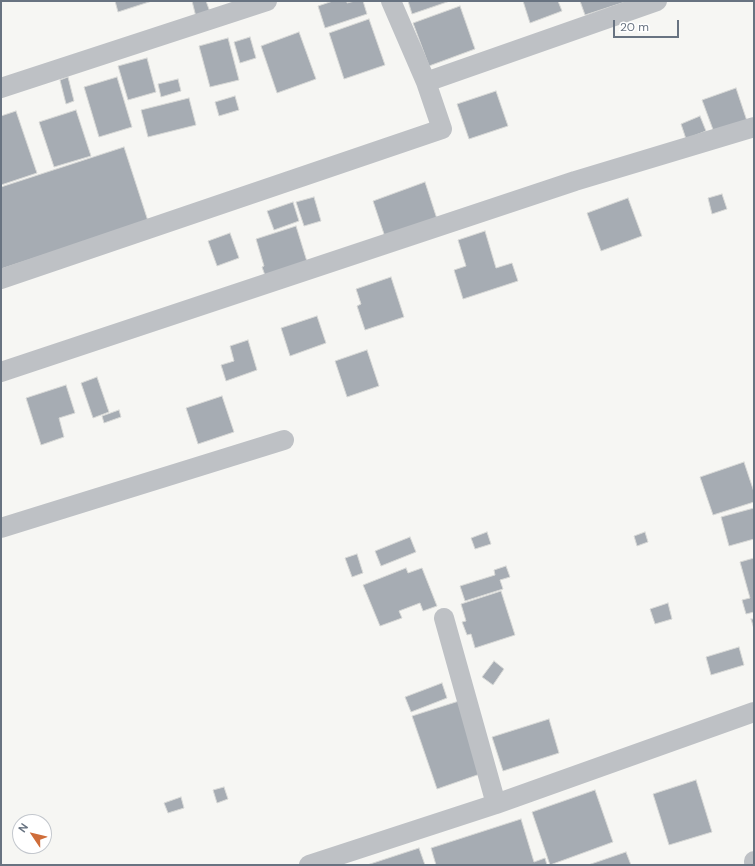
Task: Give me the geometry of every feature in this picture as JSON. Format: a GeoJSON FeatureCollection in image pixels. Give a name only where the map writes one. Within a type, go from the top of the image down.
{"type":"FeatureCollection","features":[{"type":"Feature","properties":{"kind":"street"},"geometry":{"type":"LineString","coordinates":[[1,88],[267,1]]}},
{"type":"Feature","properties":{"kind":"street"},"geometry":{"type":"LineString","coordinates":[[1,279],[442,129],[426,82],[391,1]]}},
{"type":"Feature","properties":{"kind":"street"},"geometry":{"type":"LineString","coordinates":[[426,82],[657,1]]}},
{"type":"Feature","properties":{"kind":"street"},"geometry":{"type":"LineString","coordinates":[[1,372],[575,181],[754,127]]}},
{"type":"Feature","properties":{"kind":"street"},"geometry":{"type":"LineString","coordinates":[[1,528],[284,440]]}},
{"type":"Feature","properties":{"kind":"street"},"geometry":{"type":"LineString","coordinates":[[444,618],[496,804]]}},
{"type":"Feature","properties":{"kind":"street"},"geometry":{"type":"LineString","coordinates":[[309,865],[496,804],[754,712]]}},
{"type":"Feature","properties":{"kind":"building"},"geometry":{"type":"Polygon","coordinates":[[[115,1],[152,1],[118,12],[115,1]]]}},
{"type":"Feature","properties":{"kind":"building"},"geometry":{"type":"Polygon","coordinates":[[[192,1],[206,1],[210,12],[196,17],[192,1]]]}},
{"type":"Feature","properties":{"kind":"building"},"geometry":{"type":"Polygon","coordinates":[[[333,1],[347,1],[347,3],[363,1],[367,14],[325,28],[318,6],[333,1]]]}},
{"type":"Feature","properties":{"kind":"building"},"geometry":{"type":"Polygon","coordinates":[[[408,1],[450,1],[412,14],[408,1]]]}},
{"type":"Feature","properties":{"kind":"building"},"geometry":{"type":"Polygon","coordinates":[[[523,1],[558,1],[562,11],[530,23],[523,1]]]}},
{"type":"Feature","properties":{"kind":"building"},"geometry":{"type":"Polygon","coordinates":[[[580,1],[624,1],[625,2],[585,15],[580,1]]]}},
{"type":"Feature","properties":{"kind":"building"},"geometry":{"type":"Polygon","coordinates":[[[460,6],[475,49],[429,66],[413,23],[460,6]]]}},
{"type":"Feature","properties":{"kind":"building"},"geometry":{"type":"Polygon","coordinates":[[[369,19],[385,65],[344,79],[329,33],[369,19]]]}},
{"type":"Feature","properties":{"kind":"building"},"geometry":{"type":"Polygon","coordinates":[[[299,32],[316,79],[277,93],[261,46],[299,32]]]}},
{"type":"Feature","properties":{"kind":"building"},"geometry":{"type":"Polygon","coordinates":[[[250,37],[256,58],[240,63],[234,42],[250,37]]]}},
{"type":"Feature","properties":{"kind":"building"},"geometry":{"type":"Polygon","coordinates":[[[228,38],[239,80],[210,87],[199,46],[228,38]]]}},
{"type":"Feature","properties":{"kind":"building"},"geometry":{"type":"Polygon","coordinates":[[[147,58],[156,92],[128,100],[118,66],[147,58]]]}},
{"type":"Feature","properties":{"kind":"building"},"geometry":{"type":"Polygon","coordinates":[[[68,77],[74,101],[66,104],[60,80],[68,77]]]}},
{"type":"Feature","properties":{"kind":"building"},"geometry":{"type":"Polygon","coordinates":[[[117,77],[132,127],[99,137],[84,87],[117,77]]]}},
{"type":"Feature","properties":{"kind":"building"},"geometry":{"type":"Polygon","coordinates":[[[178,79],[181,91],[161,97],[158,84],[178,79]]]}},
{"type":"Feature","properties":{"kind":"building"},"geometry":{"type":"Polygon","coordinates":[[[736,88],[748,124],[715,135],[702,100],[736,88]]]}},
{"type":"Feature","properties":{"kind":"building"},"geometry":{"type":"Polygon","coordinates":[[[496,91],[508,126],[469,139],[457,104],[496,91]]]}},
{"type":"Feature","properties":{"kind":"building"},"geometry":{"type":"Polygon","coordinates":[[[235,96],[239,110],[219,116],[215,102],[235,96]]]}},
{"type":"Feature","properties":{"kind":"building"},"geometry":{"type":"Polygon","coordinates":[[[189,98],[196,125],[148,137],[141,110],[189,98]]]}},
{"type":"Feature","properties":{"kind":"building"},"geometry":{"type":"Polygon","coordinates":[[[76,110],[91,156],[54,167],[39,122],[76,110]]]}},
{"type":"Feature","properties":{"kind":"building"},"geometry":{"type":"Polygon","coordinates":[[[16,111],[37,173],[1,185],[1,116],[16,111]]]}},
{"type":"Feature","properties":{"kind":"building"},"geometry":{"type":"Polygon","coordinates":[[[700,116],[706,131],[686,139],[681,124],[700,116]]]}},
{"type":"Feature","properties":{"kind":"building"},"geometry":{"type":"Polygon","coordinates":[[[124,147],[148,221],[1,269],[1,187],[124,147]]]}},
{"type":"Feature","properties":{"kind":"building"},"geometry":{"type":"Polygon","coordinates":[[[425,182],[439,225],[387,243],[373,201],[425,182]]]}},
{"type":"Feature","properties":{"kind":"building"},"geometry":{"type":"Polygon","coordinates":[[[722,194],[727,209],[712,214],[708,198],[722,194]]]}},
{"type":"Feature","properties":{"kind":"building"},"geometry":{"type":"Polygon","coordinates":[[[314,197],[321,221],[304,226],[296,202],[314,197]]]}},
{"type":"Feature","properties":{"kind":"building"},"geometry":{"type":"Polygon","coordinates":[[[628,198],[642,236],[601,251],[587,213],[628,198]]]}},
{"type":"Feature","properties":{"kind":"building"},"geometry":{"type":"Polygon","coordinates":[[[293,202],[299,221],[274,230],[267,211],[293,202]]]}},
{"type":"Feature","properties":{"kind":"building"},"geometry":{"type":"Polygon","coordinates":[[[296,226],[309,268],[267,281],[262,267],[264,266],[256,239],[296,226]]]}},
{"type":"Feature","properties":{"kind":"building"},"geometry":{"type":"Polygon","coordinates":[[[485,231],[496,268],[512,263],[518,281],[463,299],[454,270],[466,266],[458,240],[485,231]]]}},
{"type":"Feature","properties":{"kind":"building"},"geometry":{"type":"Polygon","coordinates":[[[230,233],[239,258],[217,266],[208,241],[230,233]]]}},
{"type":"Feature","properties":{"kind":"building"},"geometry":{"type":"Polygon","coordinates":[[[391,277],[404,317],[365,330],[357,306],[361,304],[356,289],[391,277]]]}},
{"type":"Feature","properties":{"kind":"building"},"geometry":{"type":"Polygon","coordinates":[[[317,316],[326,343],[290,356],[281,328],[317,316]]]}},
{"type":"Feature","properties":{"kind":"building"},"geometry":{"type":"Polygon","coordinates":[[[248,340],[257,370],[226,381],[221,365],[234,361],[230,346],[248,340]]]}},
{"type":"Feature","properties":{"kind":"building"},"geometry":{"type":"Polygon","coordinates":[[[367,350],[379,386],[347,397],[335,361],[367,350]]]}},
{"type":"Feature","properties":{"kind":"building"},"geometry":{"type":"Polygon","coordinates":[[[97,377],[109,412],[93,418],[81,383],[97,377]]]}},
{"type":"Feature","properties":{"kind":"building"},"geometry":{"type":"Polygon","coordinates":[[[66,385],[75,413],[59,418],[64,437],[41,445],[26,398],[66,385]]]}},
{"type":"Feature","properties":{"kind":"building"},"geometry":{"type":"Polygon","coordinates":[[[222,396],[234,432],[198,444],[186,408],[222,396]]]}},
{"type":"Feature","properties":{"kind":"building"},"geometry":{"type":"Polygon","coordinates":[[[119,410],[121,417],[104,423],[102,416],[119,410]]]}},
{"type":"Feature","properties":{"kind":"building"},"geometry":{"type":"Polygon","coordinates":[[[744,462],[754,492],[754,502],[713,515],[700,477],[744,462]]]}},
{"type":"Feature","properties":{"kind":"building"},"geometry":{"type":"Polygon","coordinates":[[[754,508],[754,539],[729,546],[721,517],[754,508]]]}},
{"type":"Feature","properties":{"kind":"building"},"geometry":{"type":"Polygon","coordinates":[[[487,532],[491,544],[475,549],[471,538],[487,532]]]}},
{"type":"Feature","properties":{"kind":"building"},"geometry":{"type":"Polygon","coordinates":[[[645,532],[648,542],[637,546],[634,536],[645,532]]]}},
{"type":"Feature","properties":{"kind":"building"},"geometry":{"type":"Polygon","coordinates":[[[410,537],[416,552],[381,566],[375,551],[410,537]]]}},
{"type":"Feature","properties":{"kind":"building"},"geometry":{"type":"Polygon","coordinates":[[[357,554],[363,573],[352,577],[345,558],[357,554]]]}},
{"type":"Feature","properties":{"kind":"building"},"geometry":{"type":"Polygon","coordinates":[[[754,558],[754,612],[746,614],[742,600],[750,598],[740,562],[754,558]]]}},
{"type":"Feature","properties":{"kind":"building"},"geometry":{"type":"Polygon","coordinates":[[[506,566],[510,577],[500,580],[503,589],[465,601],[460,586],[495,575],[494,570],[506,566]]]}},
{"type":"Feature","properties":{"kind":"building"},"geometry":{"type":"Polygon","coordinates":[[[406,568],[408,573],[422,568],[437,606],[423,611],[420,603],[399,611],[402,618],[380,626],[363,585],[406,568]]]}},
{"type":"Feature","properties":{"kind":"building"},"geometry":{"type":"Polygon","coordinates":[[[501,591],[515,635],[475,648],[471,634],[467,635],[462,622],[466,621],[461,604],[501,591]]]}},
{"type":"Feature","properties":{"kind":"building"},"geometry":{"type":"Polygon","coordinates":[[[668,603],[672,619],[655,624],[650,609],[668,603]]]}},
{"type":"Feature","properties":{"kind":"building"},"geometry":{"type":"Polygon","coordinates":[[[751,619],[754,619],[754,629],[751,619]]]}},
{"type":"Feature","properties":{"kind":"building"},"geometry":{"type":"Polygon","coordinates":[[[739,647],[744,665],[711,675],[706,657],[739,647]]]}},
{"type":"Feature","properties":{"kind":"building"},"geometry":{"type":"Polygon","coordinates":[[[494,661],[504,669],[493,685],[482,677],[494,661]]]}},
{"type":"Feature","properties":{"kind":"building"},"geometry":{"type":"Polygon","coordinates":[[[442,683],[447,698],[411,712],[405,697],[442,683]]]}},
{"type":"Feature","properties":{"kind":"building"},"geometry":{"type":"Polygon","coordinates":[[[459,701],[483,773],[437,789],[412,716],[459,701]]]}},
{"type":"Feature","properties":{"kind":"building"},"geometry":{"type":"Polygon","coordinates":[[[549,719],[559,753],[503,771],[492,737],[549,719]]]}},
{"type":"Feature","properties":{"kind":"building"},"geometry":{"type":"Polygon","coordinates":[[[696,780],[712,832],[669,845],[653,794],[696,780]]]}},
{"type":"Feature","properties":{"kind":"building"},"geometry":{"type":"Polygon","coordinates":[[[224,787],[228,799],[217,803],[213,790],[224,787]]]}},
{"type":"Feature","properties":{"kind":"building"},"geometry":{"type":"Polygon","coordinates":[[[595,790],[613,842],[550,865],[532,812],[595,790]]]}},
{"type":"Feature","properties":{"kind":"building"},"geometry":{"type":"Polygon","coordinates":[[[181,797],[184,808],[168,813],[164,803],[181,797]]]}},
{"type":"Feature","properties":{"kind":"building"},"geometry":{"type":"Polygon","coordinates":[[[521,819],[534,862],[545,858],[547,865],[436,865],[431,848],[521,819]]]}},
{"type":"Feature","properties":{"kind":"building"},"geometry":{"type":"Polygon","coordinates":[[[419,848],[425,865],[367,865],[419,848]]]}},
{"type":"Feature","properties":{"kind":"building"},"geometry":{"type":"Polygon","coordinates":[[[626,852],[631,865],[588,865],[626,852]]]}}]}
